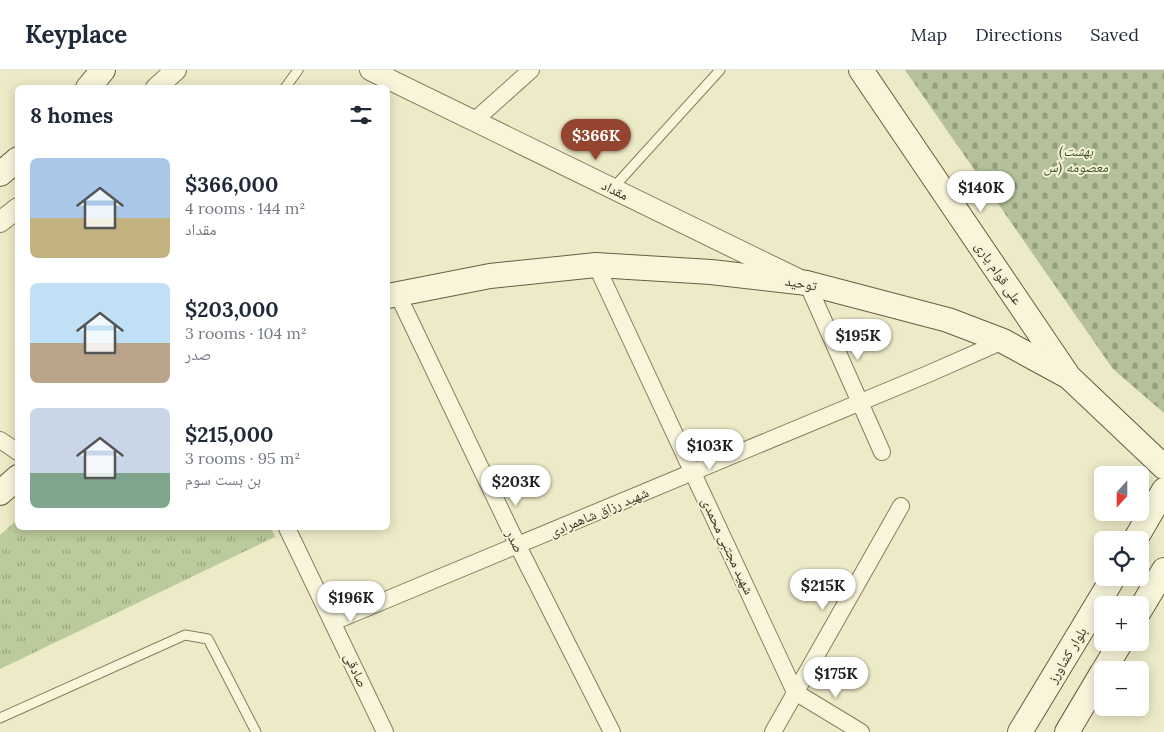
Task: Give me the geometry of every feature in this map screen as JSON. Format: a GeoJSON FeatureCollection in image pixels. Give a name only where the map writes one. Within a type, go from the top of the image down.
{"type":"FeatureCollection","features":[{"type":"Feature","properties":{"kind":"main road"},"geometry":{"type":"LineString","coordinates":[[90,85],[103,70]]}},
{"type":"Feature","properties":{"kind":"main road","name":"علی قوام یاری"},"geometry":{"type":"LineString","coordinates":[[870,75],[1069,377]]}},
{"type":"Feature","properties":{"kind":"main road"},"geometry":{"type":"LineString","coordinates":[[0,174],[15,162]]}},
{"type":"Feature","properties":{"kind":"main road","name":"توحید"},"geometry":{"type":"LineString","coordinates":[[392,294],[490,276],[596,264],[711,272],[807,283],[948,320],[1003,341],[1069,377],[1164,467]]}},
{"type":"Feature","properties":{"kind":"main road"},"geometry":{"type":"LineString","coordinates":[[0,493],[15,480]]}},
{"type":"Feature","properties":{"kind":"main road"},"geometry":{"type":"LineString","coordinates":[[1147,531],[1164,490]]}},
{"type":"Feature","properties":{"kind":"main road"},"geometry":{"type":"LineString","coordinates":[[1148,596],[1164,570]]}},
{"type":"Feature","properties":{"kind":"main road","name":"بلوار کشاورز"},"geometry":{"type":"LineString","coordinates":[[1020,732],[1108,586]]}},
{"type":"Feature","properties":{"kind":"main road"},"geometry":{"type":"LineString","coordinates":[[1067,732],[1094,686]]}},
{"type":"Feature","properties":{"kind":"street"},"geometry":{"type":"LineString","coordinates":[[159,85],[176,70]]}},
{"type":"Feature","properties":{"kind":"street","name":"مقداد"},"geometry":{"type":"LineString","coordinates":[[370,70],[807,283]]}},
{"type":"Feature","properties":{"kind":"street"},"geometry":{"type":"LineString","coordinates":[[474,121],[531,70]]}},
{"type":"Feature","properties":{"kind":"street","name":"شهید مجتبی محمدی"},"geometry":{"type":"LineString","coordinates":[[596,264],[795,692]]}},
{"type":"Feature","properties":{"kind":"street"},"geometry":{"type":"LineString","coordinates":[[807,283],[882,452]]}},
{"type":"Feature","properties":{"kind":"street","name":"صدر"},"geometry":{"type":"LineString","coordinates":[[392,294],[612,732]]}},
{"type":"Feature","properties":{"kind":"street","name":"شهید رزاق شاهمرادی"},"geometry":{"type":"LineString","coordinates":[[333,622],[860,403],[1003,341]]}},
{"type":"Feature","properties":{"kind":"street"},"geometry":{"type":"LineString","coordinates":[[0,440],[15,450]]}},
{"type":"Feature","properties":{"kind":"street"},"geometry":{"type":"LineString","coordinates":[[773,732],[901,506]]}},
{"type":"Feature","properties":{"kind":"street","name":"صادقی"},"geometry":{"type":"LineString","coordinates":[[289,530],[385,732]]}},
{"type":"Feature","properties":{"kind":"street"},"geometry":{"type":"LineString","coordinates":[[795,692],[861,732]]}},
{"type":"Feature","properties":{"kind":"lane"},"geometry":{"type":"LineString","coordinates":[[288,85],[298,70]]}},
{"type":"Feature","properties":{"kind":"lane"},"geometry":{"type":"LineString","coordinates":[[613,188],[720,70]]}},
{"type":"Feature","properties":{"kind":"lane"},"geometry":{"type":"LineString","coordinates":[[0,718],[185,635],[208,639],[256,732]]}},
{"type":"Feature","properties":{"kind":"green space","name":"(بهشت معصومه (س"},"geometry":{"type":"Polygon","coordinates":[[[905,70],[1164,70],[1164,413],[1113,369],[905,70]]]}},
{"type":"Feature","properties":{"kind":"green space"},"geometry":{"type":"Polygon","coordinates":[[[15,522],[15,530],[272,530],[275,537],[0,669],[0,535],[15,522]]]}}]}
